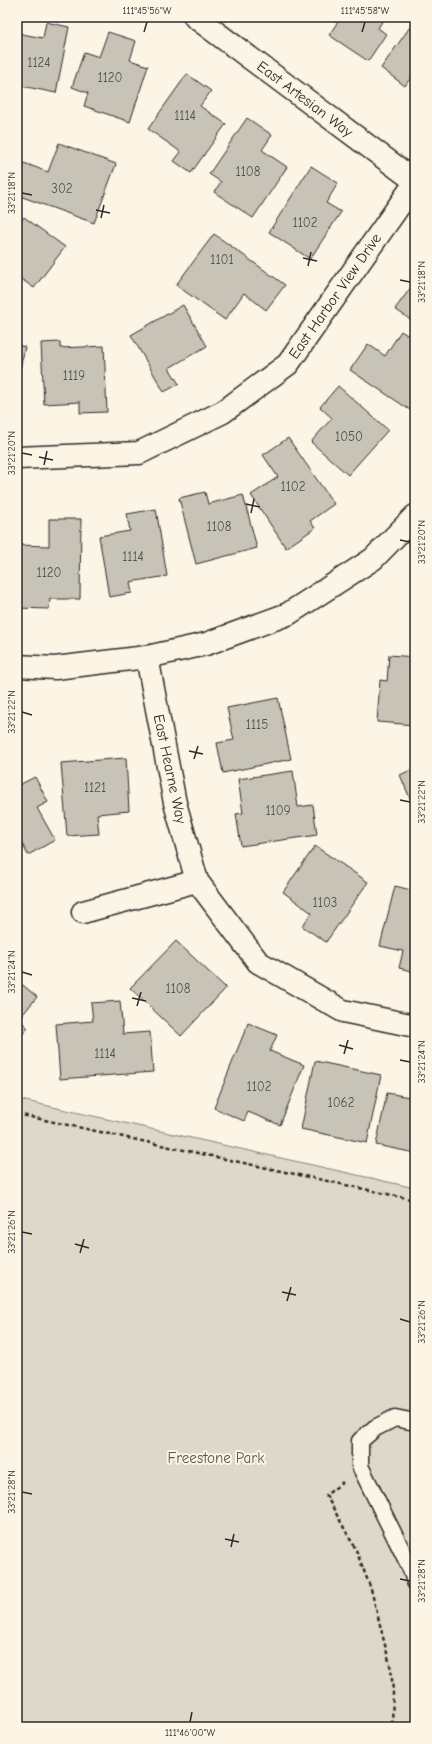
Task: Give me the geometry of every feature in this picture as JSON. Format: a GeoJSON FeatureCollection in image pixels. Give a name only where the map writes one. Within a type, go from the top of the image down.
{"type":"FeatureCollection","features":[{"type":"Feature","properties":{"kind":"street","name":"East Artesian Way"},"geometry":{"type":"LineString","coordinates":[[195,17],[415,182]]}},
{"type":"Feature","properties":{"kind":"street","name":"East Harbor View Drive"},"geometry":{"type":"LineString","coordinates":[[17,458],[139,453],[223,412],[288,364],[415,182]]}},
{"type":"Feature","properties":{"kind":"street"},"geometry":{"type":"LineString","coordinates":[[17,666],[55,668],[147,657],[206,644],[288,614],[373,559],[415,516]]}},
{"type":"Feature","properties":{"kind":"street","name":"East Hearne Way"},"geometry":{"type":"LineString","coordinates":[[147,657],[175,803],[197,881],[258,962],[343,1011],[415,1026]]}},
{"type":"Feature","properties":{"kind":"street"},"geometry":{"type":"LineString","coordinates":[[83,912],[197,881]]}},
{"type":"Feature","properties":{"kind":"lane"},"geometry":{"type":"LineString","coordinates":[[415,1422],[395,1418],[375,1428],[360,1441],[360,1466],[411,1569],[415,1582]]}},
{"type":"Feature","properties":{"kind":"path"},"geometry":{"type":"LineString","coordinates":[[17,1114],[415,1200]]}},
{"type":"Feature","properties":{"kind":"path"},"geometry":{"type":"LineString","coordinates":[[341,1474],[344,1482],[326,1495],[356,1550],[371,1589],[391,1669],[393,1691],[392,1727]]}},
{"type":"Feature","properties":{"kind":"green space","name":"Freestone Park"},"geometry":{"type":"Polygon","coordinates":[[[17,1099],[415,1188],[415,1727],[17,1727],[17,1099]]]}},
{"type":"Feature","properties":{"kind":"building"},"geometry":{"type":"Polygon","coordinates":[[[341,17],[385,17],[378,28],[386,34],[368,61],[329,35],[341,17]]]}},
{"type":"Feature","properties":{"kind":"building"},"geometry":{"type":"Polygon","coordinates":[[[415,20],[415,71],[405,86],[381,68],[415,20]]]}},
{"type":"Feature","properties":{"kind":"building"},"geometry":{"type":"Polygon","coordinates":[[[46,22],[69,27],[56,93],[17,85],[17,33],[43,38],[46,22]]]}},
{"type":"Feature","properties":{"kind":"building"},"geometry":{"type":"Polygon","coordinates":[[[108,32],[136,41],[130,60],[148,66],[130,122],[84,106],[88,93],[72,87],[84,52],[99,57],[108,32]]]}},
{"type":"Feature","properties":{"kind":"building"},"geometry":{"type":"Polygon","coordinates":[[[187,74],[211,91],[200,106],[226,124],[191,173],[174,161],[181,152],[148,129],[187,74]]]}},
{"type":"Feature","properties":{"kind":"building"},"geometry":{"type":"Polygon","coordinates":[[[247,118],[272,135],[262,150],[287,167],[253,218],[214,192],[221,182],[209,174],[247,118]]]}},
{"type":"Feature","properties":{"kind":"building"},"geometry":{"type":"Polygon","coordinates":[[[59,143],[116,164],[94,223],[17,195],[17,181],[24,163],[48,172],[59,143]]]}},
{"type":"Feature","properties":{"kind":"building"},"geometry":{"type":"Polygon","coordinates":[[[311,166],[338,183],[326,203],[341,212],[310,259],[269,232],[311,166]]]}},
{"type":"Feature","properties":{"kind":"building"},"geometry":{"type":"Polygon","coordinates":[[[24,217],[65,247],[34,288],[17,276],[17,227],[24,217]]]}},
{"type":"Feature","properties":{"kind":"building"},"geometry":{"type":"Polygon","coordinates":[[[214,234],[285,285],[266,310],[244,293],[225,320],[176,285],[214,234]]]}},
{"type":"Feature","properties":{"kind":"building"},"geometry":{"type":"Polygon","coordinates":[[[412,286],[415,288],[415,323],[395,309],[412,286]]]}},
{"type":"Feature","properties":{"kind":"building"},"geometry":{"type":"Polygon","coordinates":[[[183,305],[207,346],[169,368],[179,384],[164,392],[131,335],[183,305]]]}},
{"type":"Feature","properties":{"kind":"building"},"geometry":{"type":"Polygon","coordinates":[[[401,331],[415,340],[415,410],[413,412],[350,370],[368,344],[385,356],[401,331]]]}},
{"type":"Feature","properties":{"kind":"building"},"geometry":{"type":"Polygon","coordinates":[[[60,342],[60,348],[104,346],[107,412],[80,413],[80,402],[44,404],[41,343],[60,342]]]}},
{"type":"Feature","properties":{"kind":"building"},"geometry":{"type":"Polygon","coordinates":[[[17,345],[25,347],[17,383],[17,345]]]}},
{"type":"Feature","properties":{"kind":"building"},"geometry":{"type":"Polygon","coordinates":[[[338,386],[388,430],[348,475],[311,442],[332,418],[320,407],[338,386]]]}},
{"type":"Feature","properties":{"kind":"building"},"geometry":{"type":"Polygon","coordinates":[[[288,438],[334,504],[310,521],[315,528],[286,548],[251,495],[278,477],[263,455],[288,438]]]}},
{"type":"Feature","properties":{"kind":"building"},"geometry":{"type":"Polygon","coordinates":[[[205,492],[208,504],[243,495],[257,548],[196,564],[179,498],[205,492]]]}},
{"type":"Feature","properties":{"kind":"building"},"geometry":{"type":"Polygon","coordinates":[[[156,509],[167,576],[130,582],[132,593],[109,597],[99,536],[130,531],[127,514],[156,509]]]}},
{"type":"Feature","properties":{"kind":"building"},"geometry":{"type":"Polygon","coordinates":[[[49,519],[81,519],[80,599],[50,599],[49,609],[17,608],[18,545],[49,546],[49,519]]]}},
{"type":"Feature","properties":{"kind":"building"},"geometry":{"type":"Polygon","coordinates":[[[389,655],[415,657],[415,725],[377,722],[380,680],[387,681],[389,655]]]}},
{"type":"Feature","properties":{"kind":"building"},"geometry":{"type":"Polygon","coordinates":[[[278,698],[291,759],[223,773],[217,743],[234,740],[227,708],[278,698]]]}},
{"type":"Feature","properties":{"kind":"building"},"geometry":{"type":"Polygon","coordinates":[[[126,758],[129,811],[97,814],[99,834],[67,836],[61,763],[126,758]]]}},
{"type":"Feature","properties":{"kind":"building"},"geometry":{"type":"Polygon","coordinates":[[[415,768],[415,810],[400,775],[415,768]]]}},
{"type":"Feature","properties":{"kind":"building"},"geometry":{"type":"Polygon","coordinates":[[[293,771],[298,807],[313,805],[317,835],[241,846],[236,814],[243,813],[238,779],[293,771]]]}},
{"type":"Feature","properties":{"kind":"building"},"geometry":{"type":"Polygon","coordinates":[[[35,777],[48,802],[37,808],[55,840],[28,855],[18,836],[17,837],[17,786],[35,777]]]}},
{"type":"Feature","properties":{"kind":"building"},"geometry":{"type":"Polygon","coordinates":[[[315,846],[368,882],[326,942],[302,926],[312,913],[283,892],[315,846]]]}},
{"type":"Feature","properties":{"kind":"building"},"geometry":{"type":"Polygon","coordinates":[[[395,886],[415,891],[415,972],[399,968],[403,951],[380,946],[395,886]]]}},
{"type":"Feature","properties":{"kind":"building"},"geometry":{"type":"Polygon","coordinates":[[[176,941],[226,988],[181,1036],[130,988],[176,941]]]}},
{"type":"Feature","properties":{"kind":"building"},"geometry":{"type":"Polygon","coordinates":[[[17,980],[37,997],[19,1019],[28,1028],[17,1040],[17,980]]]}},
{"type":"Feature","properties":{"kind":"building"},"geometry":{"type":"Polygon","coordinates":[[[120,1001],[123,1034],[150,1032],[153,1072],[60,1079],[56,1024],[93,1021],[91,1003],[120,1001]]]}},
{"type":"Feature","properties":{"kind":"building"},"geometry":{"type":"Polygon","coordinates":[[[248,1023],[277,1035],[270,1051],[304,1065],[280,1125],[248,1112],[244,1121],[214,1108],[248,1023]]]}},
{"type":"Feature","properties":{"kind":"building"},"geometry":{"type":"Polygon","coordinates":[[[315,1061],[381,1075],[367,1143],[301,1129],[315,1061]]]}},
{"type":"Feature","properties":{"kind":"building"},"geometry":{"type":"Polygon","coordinates":[[[387,1093],[415,1098],[415,1153],[376,1145],[387,1093]]]}}]}
